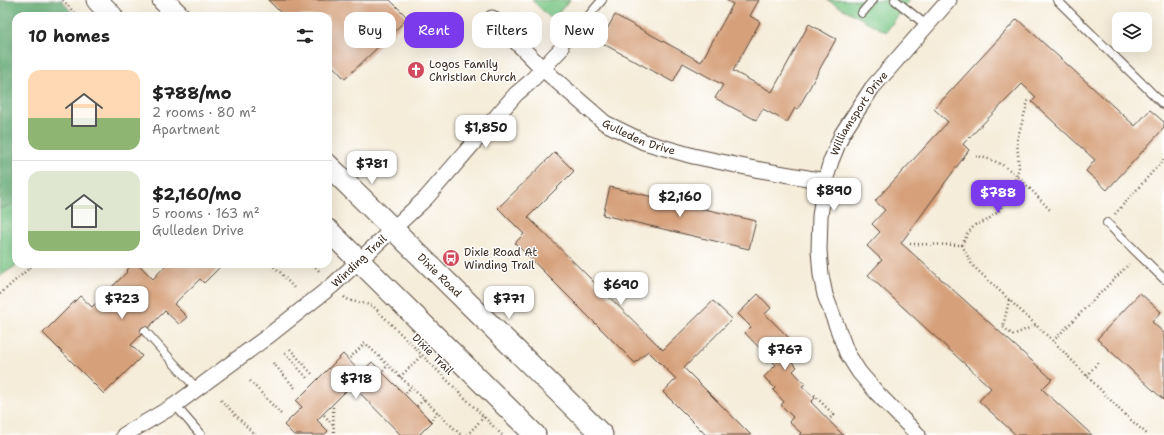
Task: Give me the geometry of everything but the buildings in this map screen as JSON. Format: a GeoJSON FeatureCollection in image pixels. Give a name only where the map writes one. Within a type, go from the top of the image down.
{"type":"FeatureCollection","features":[{"type":"Feature","properties":{"kind":"main road"},"geometry":{"type":"LineString","coordinates":[[97,0],[108,12]]}},
{"type":"Feature","properties":{"kind":"main road"},"geometry":{"type":"LineString","coordinates":[[163,0],[175,12]]}},
{"type":"Feature","properties":{"kind":"main road","name":"Dixie Road"},"geometry":{"type":"LineString","coordinates":[[332,169],[602,435]]}},
{"type":"Feature","properties":{"kind":"main road"},"geometry":{"type":"LineString","coordinates":[[332,234],[535,435]]}},
{"type":"Feature","properties":{"kind":"street","name":"Williamsport Drive"},"geometry":{"type":"LineString","coordinates":[[918,435],[877,393],[859,372],[847,353],[823,288],[818,250],[820,216],[825,181],[842,134],[872,88],[949,0]]}},
{"type":"Feature","properties":{"kind":"street","name":"Gulleden Drive"},"geometry":{"type":"LineString","coordinates":[[522,48],[543,69],[605,123],[644,142],[693,156],[755,169],[825,181]]}},
{"type":"Feature","properties":{"kind":"street","name":"Winding Trail"},"geometry":{"type":"LineString","coordinates":[[124,435],[175,405],[197,389],[267,337],[326,290],[359,261],[426,198],[516,94],[543,69],[561,49]]}},
{"type":"Feature","properties":{"kind":"lane"},"geometry":{"type":"LineString","coordinates":[[561,49],[602,0]]}},
{"type":"Feature","properties":{"kind":"lane"},"geometry":{"type":"LineString","coordinates":[[862,13],[873,0]]}},
{"type":"Feature","properties":{"kind":"lane"},"geometry":{"type":"LineString","coordinates":[[895,0],[926,25]]}},
{"type":"Feature","properties":{"kind":"lane"},"geometry":{"type":"LineString","coordinates":[[1057,0],[1164,105]]}},
{"type":"Feature","properties":{"kind":"lane"},"geometry":{"type":"LineString","coordinates":[[1107,223],[1164,279]]}},
{"type":"Feature","properties":{"kind":"lane"},"geometry":{"type":"LineString","coordinates":[[145,331],[197,389]]}},
{"type":"Feature","properties":{"kind":"lane"},"geometry":{"type":"LineString","coordinates":[[175,405],[201,435]]}},
{"type":"Feature","properties":{"kind":"path"},"geometry":{"type":"LineString","coordinates":[[63,0],[74,12]]}},
{"type":"Feature","properties":{"kind":"path"},"geometry":{"type":"LineString","coordinates":[[962,245],[968,233],[975,225],[986,221],[998,212],[1011,192],[1019,168],[1017,140],[1029,98]]}},
{"type":"Feature","properties":{"kind":"path"},"geometry":{"type":"LineString","coordinates":[[976,156],[992,160],[1016,175],[1051,211]]}},
{"type":"Feature","properties":{"kind":"path"},"geometry":{"type":"LineString","coordinates":[[1107,223],[1164,158]]}},
{"type":"Feature","properties":{"kind":"path"},"geometry":{"type":"LineString","coordinates":[[910,244],[962,245]]}},
{"type":"Feature","properties":{"kind":"path"},"geometry":{"type":"LineString","coordinates":[[962,245],[972,265],[1053,341],[1123,413],[1148,435]]}},
{"type":"Feature","properties":{"kind":"path"},"geometry":{"type":"LineString","coordinates":[[1053,341],[1139,254]]}},
{"type":"Feature","properties":{"kind":"path"},"geometry":{"type":"LineString","coordinates":[[0,294],[29,268]]}},
{"type":"Feature","properties":{"kind":"path"},"geometry":{"type":"LineString","coordinates":[[276,268],[294,288]]}},
{"type":"Feature","properties":{"kind":"path","name":"Dixie Trail"},"geometry":{"type":"LineString","coordinates":[[345,297],[348,300],[369,304],[375,308],[502,435]]}},
{"type":"Feature","properties":{"kind":"path"},"geometry":{"type":"LineString","coordinates":[[1009,299],[1003,327],[1013,334],[1036,325]]}},
{"type":"Feature","properties":{"kind":"path"},"geometry":{"type":"LineString","coordinates":[[350,358],[365,343],[461,435]]}},
{"type":"Feature","properties":{"kind":"path"},"geometry":{"type":"LineString","coordinates":[[290,349],[312,374]]}},
{"type":"Feature","properties":{"kind":"path"},"geometry":{"type":"LineString","coordinates":[[285,353],[307,378]]}},
{"type":"Feature","properties":{"kind":"path"},"geometry":{"type":"LineString","coordinates":[[400,377],[422,355]]}},
{"type":"Feature","properties":{"kind":"path"},"geometry":{"type":"LineString","coordinates":[[1087,376],[1099,361]]}},
{"type":"Feature","properties":{"kind":"path"},"geometry":{"type":"LineString","coordinates":[[273,363],[296,389]]}},
{"type":"Feature","properties":{"kind":"path"},"geometry":{"type":"LineString","coordinates":[[383,371],[388,365]]}},
{"type":"Feature","properties":{"kind":"path"},"geometry":{"type":"LineString","coordinates":[[250,382],[281,414]]}},
{"type":"Feature","properties":{"kind":"path"},"geometry":{"type":"LineString","coordinates":[[406,393],[411,388]]}},
{"type":"Feature","properties":{"kind":"path"},"geometry":{"type":"LineString","coordinates":[[814,394],[834,415],[829,419]]}},
{"type":"Feature","properties":{"kind":"path"},"geometry":{"type":"LineString","coordinates":[[221,400],[255,435]]}},
{"type":"Feature","properties":{"kind":"path"},"geometry":{"type":"LineString","coordinates":[[417,406],[424,400]]}},
{"type":"Feature","properties":{"kind":"path"},"geometry":{"type":"LineString","coordinates":[[333,408],[334,435]]}},
{"type":"Feature","properties":{"kind":"path"},"geometry":{"type":"LineString","coordinates":[[432,419],[438,413]]}},
{"type":"Feature","properties":{"kind":"path"},"geometry":{"type":"LineString","coordinates":[[324,415],[334,425]]}},
{"type":"Feature","properties":{"kind":"path"},"geometry":{"type":"LineString","coordinates":[[466,435],[484,418]]}},
{"type":"Feature","properties":{"kind":"green space"},"geometry":{"type":"Polygon","coordinates":[[[0,0],[12,12],[13,268],[0,276],[0,0]]]}},
{"type":"Feature","properties":{"kind":"green space"},"geometry":{"type":"Polygon","coordinates":[[[0,0],[62,0],[71,12],[12,12],[12,204],[0,209],[0,0]]]}},
{"type":"Feature","properties":{"kind":"green space"},"geometry":{"type":"Polygon","coordinates":[[[532,0],[570,0],[559,12],[550,12],[550,18],[532,0]]]}},
{"type":"Feature","properties":{"kind":"green space"},"geometry":{"type":"Polygon","coordinates":[[[827,0],[910,0],[886,32],[827,0]]]}},
{"type":"Feature","properties":{"kind":"place","name":"Logos Family Christian Church"},"geometry":{"type":"Point","coordinates":[416,70]}},
{"type":"Feature","properties":{"kind":"place","name":"Dixie Road At Winding Trail"},"geometry":{"type":"Point","coordinates":[451,258]}}]}
